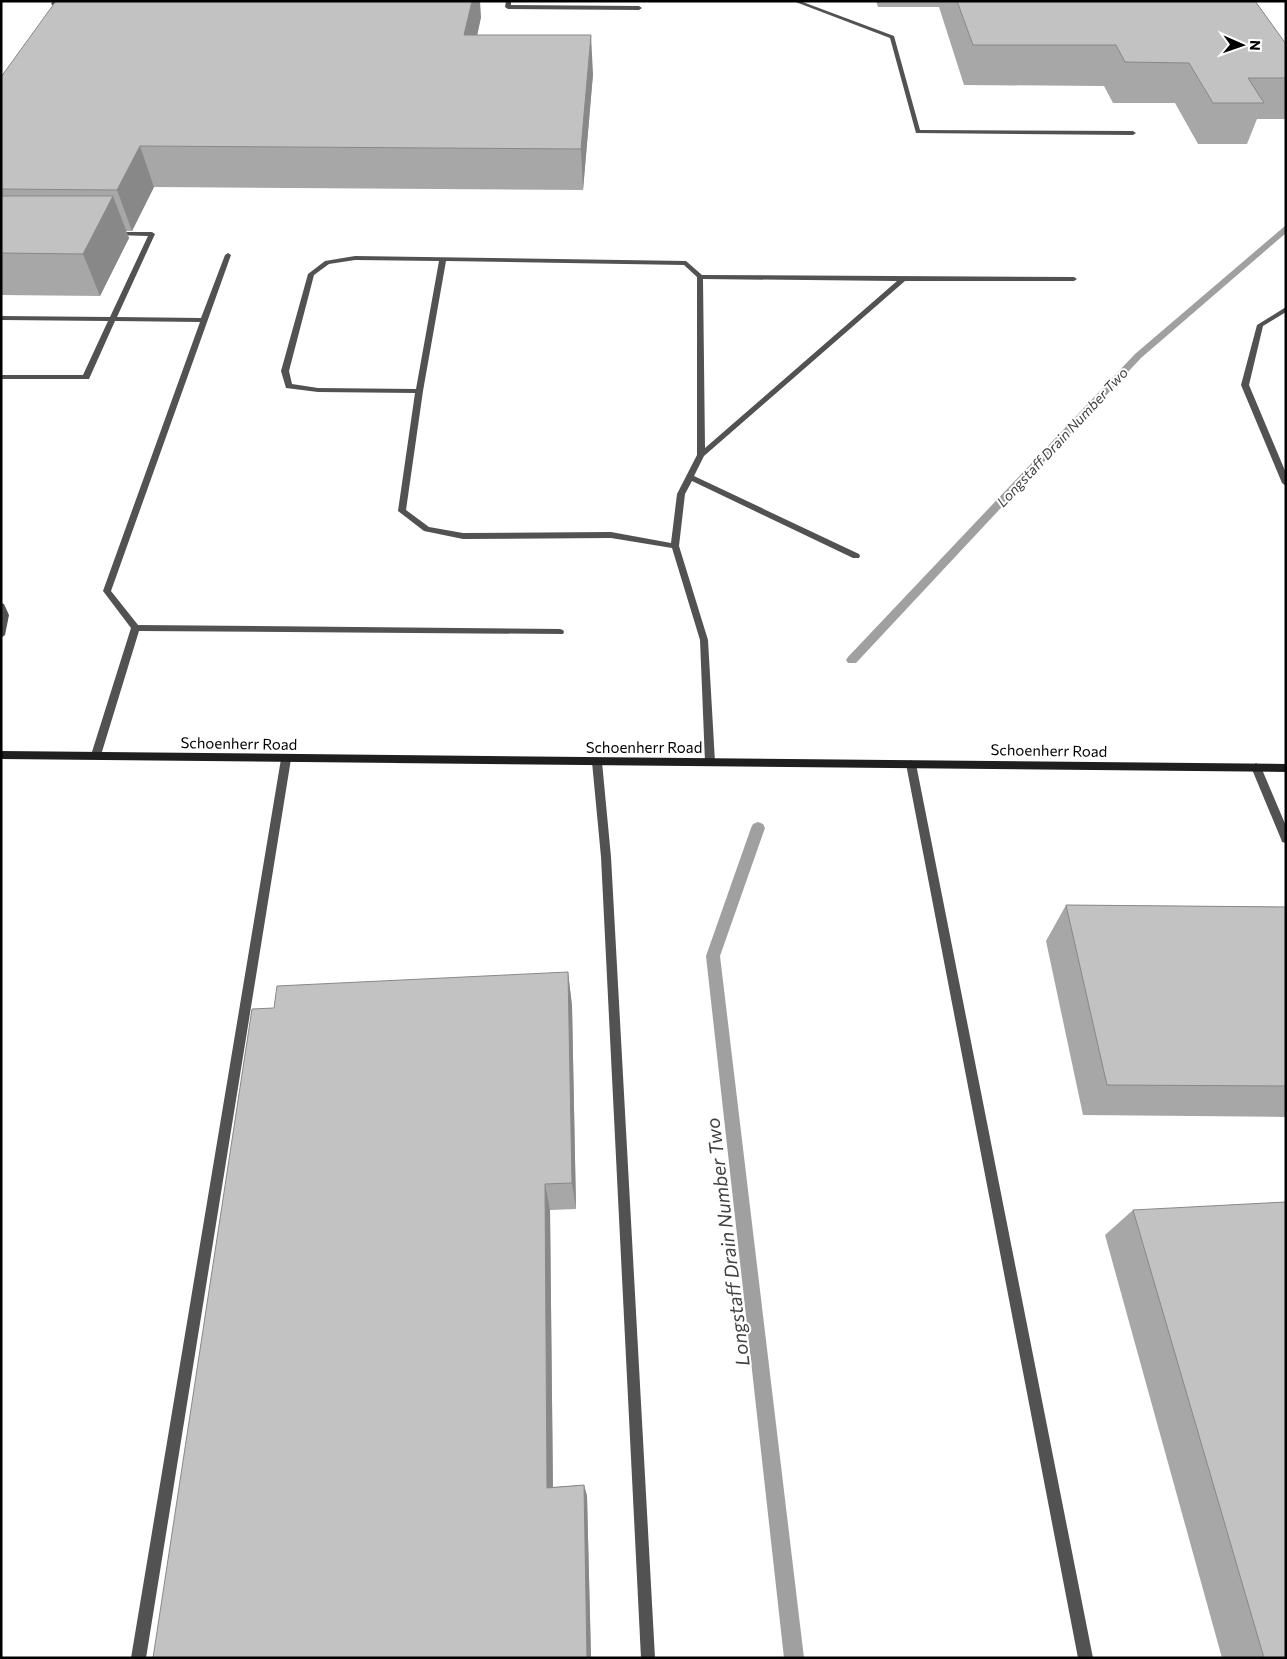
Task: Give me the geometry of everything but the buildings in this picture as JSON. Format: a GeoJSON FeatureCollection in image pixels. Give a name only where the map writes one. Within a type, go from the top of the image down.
{"type":"FeatureCollection","features":[{"type":"Feature","properties":{"kind":"street","name":"Schoenherr Road"},"geometry":{"type":"LineString","coordinates":[[1,755],[1286,768]]}},
{"type":"Feature","properties":{"kind":"lane"},"geometry":{"type":"LineString","coordinates":[[509,1],[508,7],[639,8]]}},
{"type":"Feature","properties":{"kind":"lane"},"geometry":{"type":"LineString","coordinates":[[795,1],[892,37],[918,132],[1133,132]]}},
{"type":"Feature","properties":{"kind":"lane"},"geometry":{"type":"LineString","coordinates":[[1,377],[86,377],[152,234],[105,234]]}},
{"type":"Feature","properties":{"kind":"lane"},"geometry":{"type":"LineString","coordinates":[[136,628],[107,591],[228,255]]}},
{"type":"Feature","properties":{"kind":"lane"},"geometry":{"type":"LineString","coordinates":[[419,391],[318,390],[289,386],[285,371],[310,274],[327,262],[355,258],[686,263],[700,277],[1074,279]]}},
{"type":"Feature","properties":{"kind":"lane"},"geometry":{"type":"LineString","coordinates":[[443,259],[419,391],[402,512],[427,529],[463,536],[611,535],[675,546]]}},
{"type":"Feature","properties":{"kind":"lane"},"geometry":{"type":"LineString","coordinates":[[700,277],[701,455]]}},
{"type":"Feature","properties":{"kind":"lane"},"geometry":{"type":"LineString","coordinates":[[710,762],[704,640],[675,546],[681,494],[701,455],[904,279]]}},
{"type":"Feature","properties":{"kind":"lane"},"geometry":{"type":"LineString","coordinates":[[1286,309],[1260,325],[1246,385],[1286,483]]}},
{"type":"Feature","properties":{"kind":"lane"},"geometry":{"type":"LineString","coordinates":[[1,318],[204,320]]}},
{"type":"Feature","properties":{"kind":"lane"},"geometry":{"type":"LineString","coordinates":[[690,477],[856,556]]}},
{"type":"Feature","properties":{"kind":"lane"},"geometry":{"type":"LineString","coordinates":[[1,606],[3,615],[1,635]]}},
{"type":"Feature","properties":{"kind":"lane"},"geometry":{"type":"LineString","coordinates":[[136,628],[560,632]]}},
{"type":"Feature","properties":{"kind":"lane"},"geometry":{"type":"LineString","coordinates":[[96,755],[136,628]]}},
{"type":"Feature","properties":{"kind":"lane"},"geometry":{"type":"LineString","coordinates":[[138,1658],[286,759]]}},
{"type":"Feature","properties":{"kind":"lane"},"geometry":{"type":"LineString","coordinates":[[597,762],[606,857],[648,1658]]}},
{"type":"Feature","properties":{"kind":"lane"},"geometry":{"type":"LineString","coordinates":[[911,764],[1086,1658]]}},
{"type":"Feature","properties":{"kind":"lane"},"geometry":{"type":"LineString","coordinates":[[1256,767],[1286,839]]}},
{"type":"Feature","properties":{"kind":"waterway","name":"Longstaff Drain Number Two"},"geometry":{"type":"LineString","coordinates":[[852,660],[1138,356],[1286,228]]}},
{"type":"Feature","properties":{"kind":"waterway","name":"Longstaff Drain Number Two"},"geometry":{"type":"LineString","coordinates":[[758,828],[713,956],[794,1658]]}}]}
